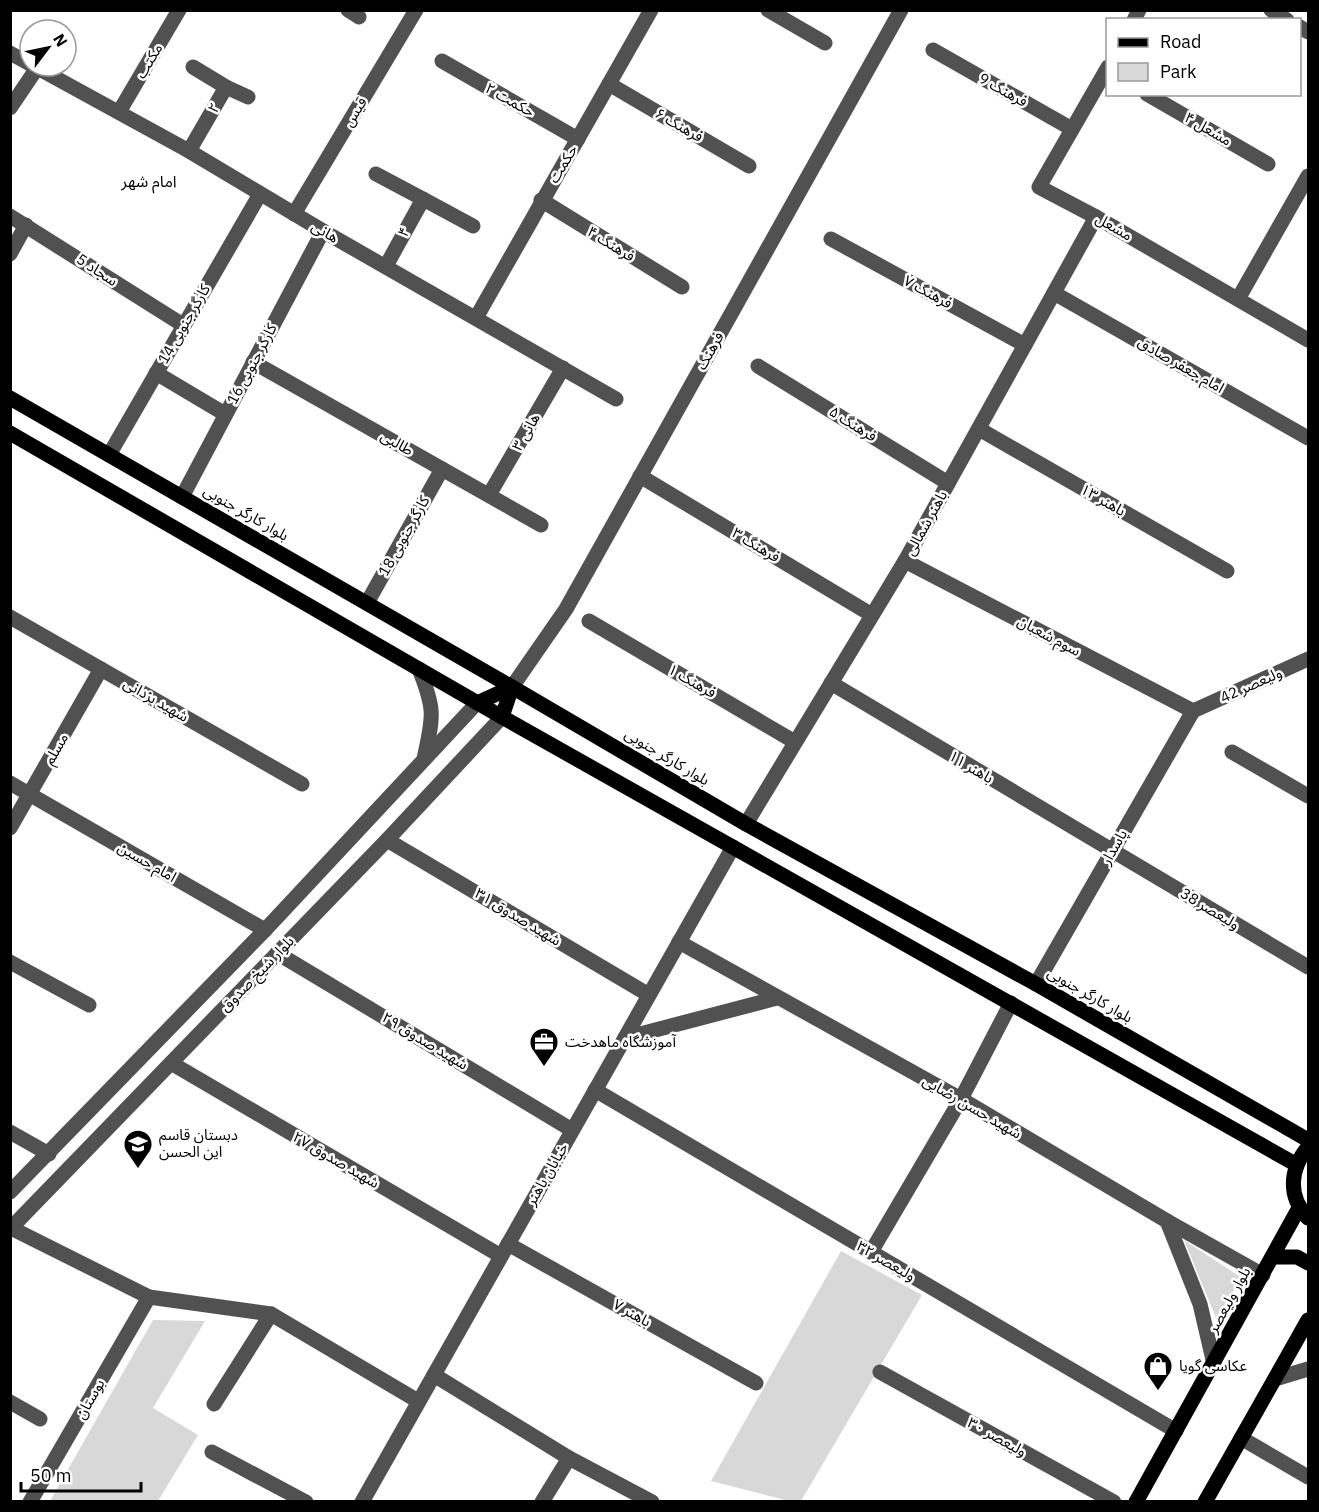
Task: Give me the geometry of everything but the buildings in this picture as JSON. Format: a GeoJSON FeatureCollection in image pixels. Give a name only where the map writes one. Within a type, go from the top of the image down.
{"type":"FeatureCollection","features":[{"type":"Feature","properties":{"kind":"main road","name":"بلوار کارگر جنوبی"},"geometry":{"type":"LineString","coordinates":[[10,398],[784,846],[1036,984],[1308,1140]]}},
{"type":"Feature","properties":{"kind":"main road"},"geometry":{"type":"LineString","coordinates":[[10,433],[477,703],[1297,1165]]}},
{"type":"Feature","properties":{"kind":"main road"},"geometry":{"type":"LineString","coordinates":[[477,703],[512,687]]}},
{"type":"Feature","properties":{"kind":"main road"},"geometry":{"type":"LineString","coordinates":[[502,717],[512,687]]}},
{"type":"Feature","properties":{"kind":"main road"},"geometry":{"type":"LineString","coordinates":[[733,847],[746,824]]}},
{"type":"Feature","properties":{"kind":"main road"},"geometry":{"type":"LineString","coordinates":[[767,866],[765,856],[770,850],[784,846]]}},
{"type":"Feature","properties":{"kind":"main road"},"geometry":{"type":"LineString","coordinates":[[1304,1213],[1294,1188],[1297,1165],[1308,1147]]}},
{"type":"Feature","properties":{"kind":"main road","name":"بلوار ولیعصر"},"geometry":{"type":"LineString","coordinates":[[1136,1502],[1272,1257],[1304,1213]]}},
{"type":"Feature","properties":{"kind":"main road"},"geometry":{"type":"LineString","coordinates":[[1272,1257],[1297,1257],[1308,1263]]}},
{"type":"Feature","properties":{"kind":"main road"},"geometry":{"type":"LineString","coordinates":[[1205,1502],[1308,1320]]}},
{"type":"Feature","properties":{"kind":"street","name":"مکتب"},"geometry":{"type":"LineString","coordinates":[[119,112],[180,10]]}},
{"type":"Feature","properties":{"kind":"street","name":"قیس"},"geometry":{"type":"LineString","coordinates":[[294,214],[416,10]]}},
{"type":"Feature","properties":{"kind":"street"},"geometry":{"type":"LineString","coordinates":[[768,10],[825,44]]}},
{"type":"Feature","properties":{"kind":"street","name":"فرهنگ"},"geometry":{"type":"LineString","coordinates":[[512,687],[566,609],[901,10]]}},
{"type":"Feature","properties":{"kind":"street"},"geometry":{"type":"LineString","coordinates":[[1271,10],[1284,18]]}},
{"type":"Feature","properties":{"kind":"street","name":"حکمت"},"geometry":{"type":"LineString","coordinates":[[476,318],[609,84],[645,13]]}},
{"type":"Feature","properties":{"kind":"street","name":"فرهنگ 9"},"geometry":{"type":"LineString","coordinates":[[933,50],[1072,129]]}},
{"type":"Feature","properties":{"kind":"street","name":"حکمت ۲"},"geometry":{"type":"LineString","coordinates":[[442,62],[578,139]]}},
{"type":"Feature","properties":{"kind":"street"},"geometry":{"type":"LineString","coordinates":[[194,66],[226,87]]}},
{"type":"Feature","properties":{"kind":"street","name":"مشعل"},"geometry":{"type":"LineString","coordinates":[[1106,72],[1039,187],[1096,217],[1308,340]]}},
{"type":"Feature","properties":{"kind":"street"},"geometry":{"type":"LineString","coordinates":[[10,108],[27,78]]}},
{"type":"Feature","properties":{"kind":"street","name":"هانی"},"geometry":{"type":"LineString","coordinates":[[56,78],[189,151],[322,231],[616,399]]}},
{"type":"Feature","properties":{"kind":"street","name":"فرهنگ ۶"},"geometry":{"type":"LineString","coordinates":[[609,84],[749,166]]}},
{"type":"Feature","properties":{"kind":"street","name":"۲"},"geometry":{"type":"LineString","coordinates":[[189,151],[226,87],[248,97]]}},
{"type":"Feature","properties":{"kind":"street","name":"مشعل ۴"},"geometry":{"type":"LineString","coordinates":[[1150,96],[1268,164]]}},
{"type":"Feature","properties":{"kind":"street"},"geometry":{"type":"LineString","coordinates":[[376,174],[473,226]]}},
{"type":"Feature","properties":{"kind":"street"},"geometry":{"type":"LineString","coordinates":[[1238,299],[1308,176]]}},
{"type":"Feature","properties":{"kind":"street","name":"کارگر جنوبی 14"},"geometry":{"type":"LineString","coordinates":[[109,454],[260,194]]}},
{"type":"Feature","properties":{"kind":"street","name":"۴"},"geometry":{"type":"LineString","coordinates":[[386,266],[423,199]]}},
{"type":"Feature","properties":{"kind":"street","name":"فرهنگ ۴"},"geometry":{"type":"LineString","coordinates":[[541,200],[682,287]]}},
{"type":"Feature","properties":{"kind":"street","name":"سجاد 5"},"geometry":{"type":"LineString","coordinates":[[10,216],[183,325]]}},
{"type":"Feature","properties":{"kind":"street","name":"باهنر شمالی"},"geometry":{"type":"LineString","coordinates":[[746,824],[905,561],[1096,217]]}},
{"type":"Feature","properties":{"kind":"street"},"geometry":{"type":"LineString","coordinates":[[10,254],[26,225]]}},
{"type":"Feature","properties":{"kind":"street","name":"کارگر جنوبی 16"},"geometry":{"type":"LineString","coordinates":[[182,496],[322,231]]}},
{"type":"Feature","properties":{"kind":"street","name":"فرهنگ ۷"},"geometry":{"type":"LineString","coordinates":[[831,239],[1025,345]]}},
{"type":"Feature","properties":{"kind":"street","name":"امام جعفر صادق"},"geometry":{"type":"LineString","coordinates":[[1054,292],[1308,438]]}},
{"type":"Feature","properties":{"kind":"street","name":"طالبی"},"geometry":{"type":"LineString","coordinates":[[253,362],[541,525]]}},
{"type":"Feature","properties":{"kind":"street","name":"فرهنگ ۵"},"geometry":{"type":"LineString","coordinates":[[758,366],[948,483]]}},
{"type":"Feature","properties":{"kind":"street","name":"هانی ۳"},"geometry":{"type":"LineString","coordinates":[[489,495],[563,368]]}},
{"type":"Feature","properties":{"kind":"street"},"geometry":{"type":"LineString","coordinates":[[156,373],[225,414]]}},
{"type":"Feature","properties":{"kind":"street","name":"باهنر ۱۳"},"geometry":{"type":"LineString","coordinates":[[979,429],[1227,570]]}},
{"type":"Feature","properties":{"kind":"street","name":"کارگر جنوبی 18"},"geometry":{"type":"LineString","coordinates":[[367,603],[442,469]]}},
{"type":"Feature","properties":{"kind":"street","name":"فرهنگ ۳"},"geometry":{"type":"LineString","coordinates":[[640,476],[872,615]]}},
{"type":"Feature","properties":{"kind":"street","name":"سوم شعبان"},"geometry":{"type":"LineString","coordinates":[[905,561],[1193,711]]}},
{"type":"Feature","properties":{"kind":"street","name":"شهید یزدانی"},"geometry":{"type":"LineString","coordinates":[[10,617],[302,784]]}},
{"type":"Feature","properties":{"kind":"street","name":"فرهنگ ۱"},"geometry":{"type":"LineString","coordinates":[[589,621],[795,742]]}},
{"type":"Feature","properties":{"kind":"street","name":"ولیعصر 42"},"geometry":{"type":"LineString","coordinates":[[1193,711],[1308,659]]}},
{"type":"Feature","properties":{"kind":"street","name":"مسلم"},"geometry":{"type":"LineString","coordinates":[[10,828],[101,669]]}},
{"type":"Feature","properties":{"kind":"street"},"geometry":{"type":"LineString","coordinates":[[419,669],[430,695],[433,710],[424,760]]}},
{"type":"Feature","properties":{"kind":"street","name":"باهنر ۱۱"},"geometry":{"type":"LineString","coordinates":[[831,683],[1112,851]]}},
{"type":"Feature","properties":{"kind":"street","name":"بلوار شیخ صدوق"},"geometry":{"type":"LineString","coordinates":[[10,1192],[265,930],[477,703]]}},
{"type":"Feature","properties":{"kind":"street","name":"پاسدار"},"geometry":{"type":"LineString","coordinates":[[1036,984],[1193,711]]}},
{"type":"Feature","properties":{"kind":"street","name":"بلوار شیخ صدوق"},"geometry":{"type":"LineString","coordinates":[[11,1228],[387,840],[502,717]]}},
{"type":"Feature","properties":{"kind":"street"},"geometry":{"type":"LineString","coordinates":[[1232,752],[1308,796]]}},
{"type":"Feature","properties":{"kind":"street","name":"امام حسین"},"geometry":{"type":"LineString","coordinates":[[10,783],[265,930]]}},
{"type":"Feature","properties":{"kind":"street","name":"شهید صدوق ۳۱"},"geometry":{"type":"LineString","coordinates":[[387,840],[649,995]]}},
{"type":"Feature","properties":{"kind":"street","name":"خیابان باهنر"},"geometry":{"type":"LineString","coordinates":[[362,1502],[733,847]]}},
{"type":"Feature","properties":{"kind":"street","name":"ولیعصر 38"},"geometry":{"type":"LineString","coordinates":[[1112,851],[1308,967]]}},
{"type":"Feature","properties":{"kind":"street","name":"شهید حسن رضایی"},"geometry":{"type":"LineString","coordinates":[[679,942],[961,1099],[1263,1275]]}},
{"type":"Feature","properties":{"kind":"street","name":"شهید صدوق ۲۹"},"geometry":{"type":"LineString","coordinates":[[278,953],[573,1130]]}},
{"type":"Feature","properties":{"kind":"street"},"geometry":{"type":"LineString","coordinates":[[10,962],[89,1005]]}},
{"type":"Feature","properties":{"kind":"street"},"geometry":{"type":"LineString","coordinates":[[625,1038],[777,998]]}},
{"type":"Feature","properties":{"kind":"street"},"geometry":{"type":"LineString","coordinates":[[871,1252],[961,1099],[1011,1004]]}},
{"type":"Feature","properties":{"kind":"street","name":"شهید صدوق ۲۷"},"geometry":{"type":"LineString","coordinates":[[171,1063],[505,1250]]}},
{"type":"Feature","properties":{"kind":"street","name":"ولیعصر ۳۲"},"geometry":{"type":"LineString","coordinates":[[595,1090],[1176,1431]]}},
{"type":"Feature","properties":{"kind":"street"},"geometry":{"type":"LineString","coordinates":[[10,1132],[49,1154]]}},
{"type":"Feature","properties":{"kind":"street"},"geometry":{"type":"LineString","coordinates":[[1167,1221],[1200,1304],[1214,1364]]}},
{"type":"Feature","properties":{"kind":"street"},"geometry":{"type":"LineString","coordinates":[[11,1228],[149,1297],[271,1314],[418,1401]]}},
{"type":"Feature","properties":{"kind":"street","name":"باهنر ۷"},"geometry":{"type":"LineString","coordinates":[[505,1250],[756,1383]]}},
{"type":"Feature","properties":{"kind":"street","name":"بوستان"},"geometry":{"type":"LineString","coordinates":[[30,1502],[149,1297]]}},
{"type":"Feature","properties":{"kind":"street"},"geometry":{"type":"LineString","coordinates":[[214,1404],[271,1314]]}},
{"type":"Feature","properties":{"kind":"street"},"geometry":{"type":"LineString","coordinates":[[1275,1379],[1308,1369]]}},
{"type":"Feature","properties":{"kind":"street","name":"ولیعصر ۳۰"},"geometry":{"type":"LineString","coordinates":[[880,1372],[1114,1502]]}},
{"type":"Feature","properties":{"kind":"street"},"geometry":{"type":"LineString","coordinates":[[434,1375],[569,1458],[652,1502]]}},
{"type":"Feature","properties":{"kind":"street"},"geometry":{"type":"LineString","coordinates":[[10,1402],[40,1419]]}},
{"type":"Feature","properties":{"kind":"street"},"geometry":{"type":"LineString","coordinates":[[1241,1438],[1308,1477]]}},
{"type":"Feature","properties":{"kind":"street"},"geometry":{"type":"LineString","coordinates":[[212,1452],[306,1502]]}},
{"type":"Feature","properties":{"kind":"street"},"geometry":{"type":"LineString","coordinates":[[542,1502],[569,1458]]}},
{"type":"Feature","properties":{"kind":"green space"},"geometry":{"type":"Polygon","coordinates":[[[1184,1240],[1242,1278],[1216,1318],[1184,1240]]]}},
{"type":"Feature","properties":{"kind":"green space"},"geometry":{"type":"Polygon","coordinates":[[[841,1251],[922,1295],[801,1501],[789,1501],[711,1481],[841,1251]]]}},
{"type":"Feature","properties":{"kind":"green space"},"geometry":{"type":"Polygon","coordinates":[[[153,1320],[205,1321],[153,1408],[198,1435],[158,1501],[50,1501],[153,1320]]]}},
{"type":"Feature","properties":{"kind":"place","name":"آموزشگاه ماهدخت"},"geometry":{"type":"Point","coordinates":[544,1068]}},
{"type":"Feature","properties":{"kind":"place","name":"دبستان قاسم این الحسن"},"geometry":{"type":"Point","coordinates":[138,1170]}},
{"type":"Feature","properties":{"kind":"place","name":"عکاسی گویا"},"geometry":{"type":"Point","coordinates":[1158,1392]}},
{"type":"Feature","properties":{"kind":"district","name":"امام شهر"},"geometry":{"type":"Point","coordinates":[149,181]}}]}
